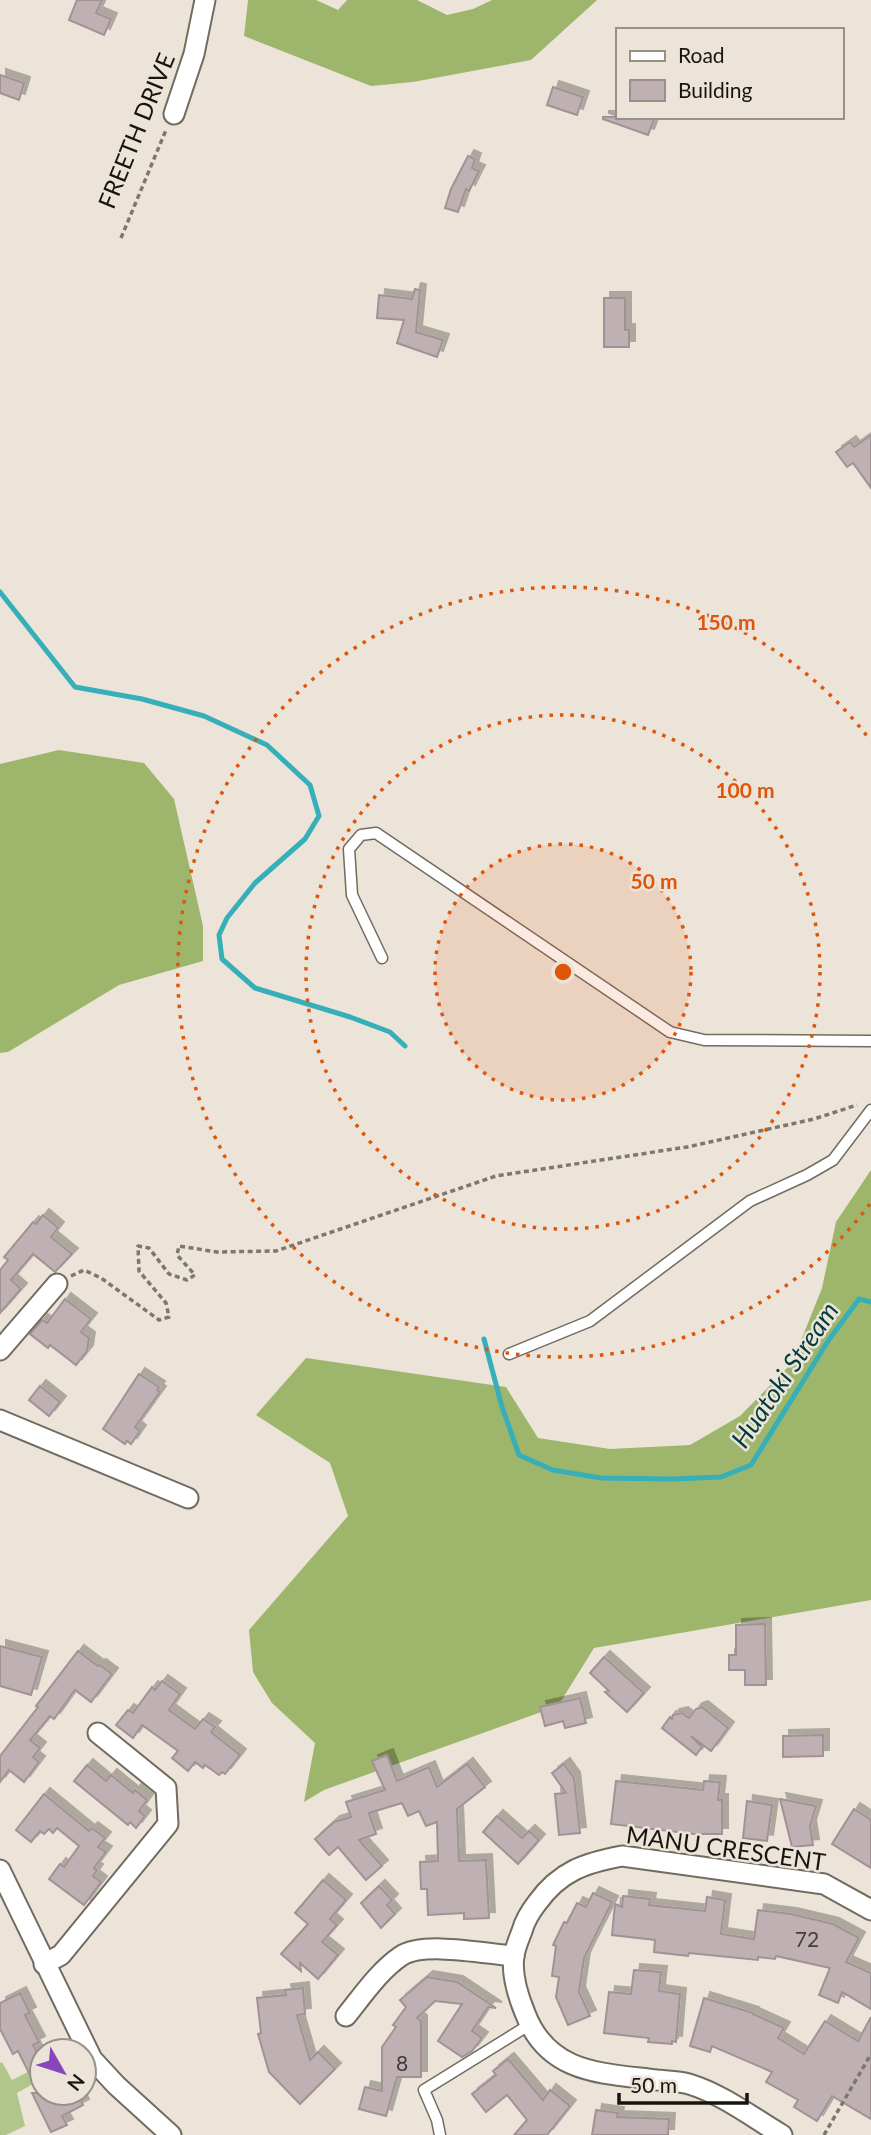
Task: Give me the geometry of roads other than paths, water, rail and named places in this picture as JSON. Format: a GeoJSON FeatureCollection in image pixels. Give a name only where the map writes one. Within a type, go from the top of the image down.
{"type":"FeatureCollection","features":[{"type":"Feature","properties":{"kind":"street","name":"FREETH DRIVE"},"geometry":{"type":"LineString","coordinates":[[174,114],[194,54],[205,0]]}},
{"type":"Feature","properties":{"kind":"street"},"geometry":{"type":"LineString","coordinates":[[0,1350],[57,1284]]}},
{"type":"Feature","properties":{"kind":"street"},"geometry":{"type":"LineString","coordinates":[[0,1420],[188,1499]]}},
{"type":"Feature","properties":{"kind":"street"},"geometry":{"type":"LineString","coordinates":[[44,1964],[61,1955],[168,1824],[166,1788],[98,1733]]}},
{"type":"Feature","properties":{"kind":"street","name":"MANU CRESCENT"},"geometry":{"type":"LineString","coordinates":[[782,2135],[715,2095],[688,2084],[601,2073],[560,2060],[545,2048],[529,2025],[518,1995],[514,1956],[525,1919],[548,1887],[569,1871],[594,1861],[622,1856],[824,1884],[871,1910]]}},
{"type":"Feature","properties":{"kind":"street"},"geometry":{"type":"LineString","coordinates":[[0,1870],[92,2059],[171,2135]]}},
{"type":"Feature","properties":{"kind":"street"},"geometry":{"type":"LineString","coordinates":[[346,2016],[377,1977],[403,1955],[425,1948],[514,1956]]}},
{"type":"Feature","properties":{"kind":"lane"},"geometry":{"type":"LineString","coordinates":[[382,958],[352,895],[349,849],[361,835],[376,833],[670,1032],[704,1040],[871,1041]]}},
{"type":"Feature","properties":{"kind":"lane"},"geometry":{"type":"LineString","coordinates":[[509,1354],[590,1321],[750,1201],[807,1175],[832,1160],[871,1110]]}},
{"type":"Feature","properties":{"kind":"lane"},"geometry":{"type":"LineString","coordinates":[[440,2135],[437,2120],[424,2090],[529,2025]]}},
{"type":"Feature","properties":{"kind":"waterway"},"geometry":{"type":"LineString","coordinates":[[0,592],[75,687],[142,699],[204,716],[267,745],[310,785],[319,816],[305,839],[255,883],[227,918],[219,935],[222,959],[255,988],[390,1032],[405,1046]]}},
{"type":"Feature","properties":{"kind":"waterway","name":"Huatoki Stream"},"geometry":{"type":"LineString","coordinates":[[484,1339],[502,1407],[519,1455],[553,1470],[601,1478],[721,1477],[751,1465],[828,1341],[859,1299],[871,1302]]}}]}
